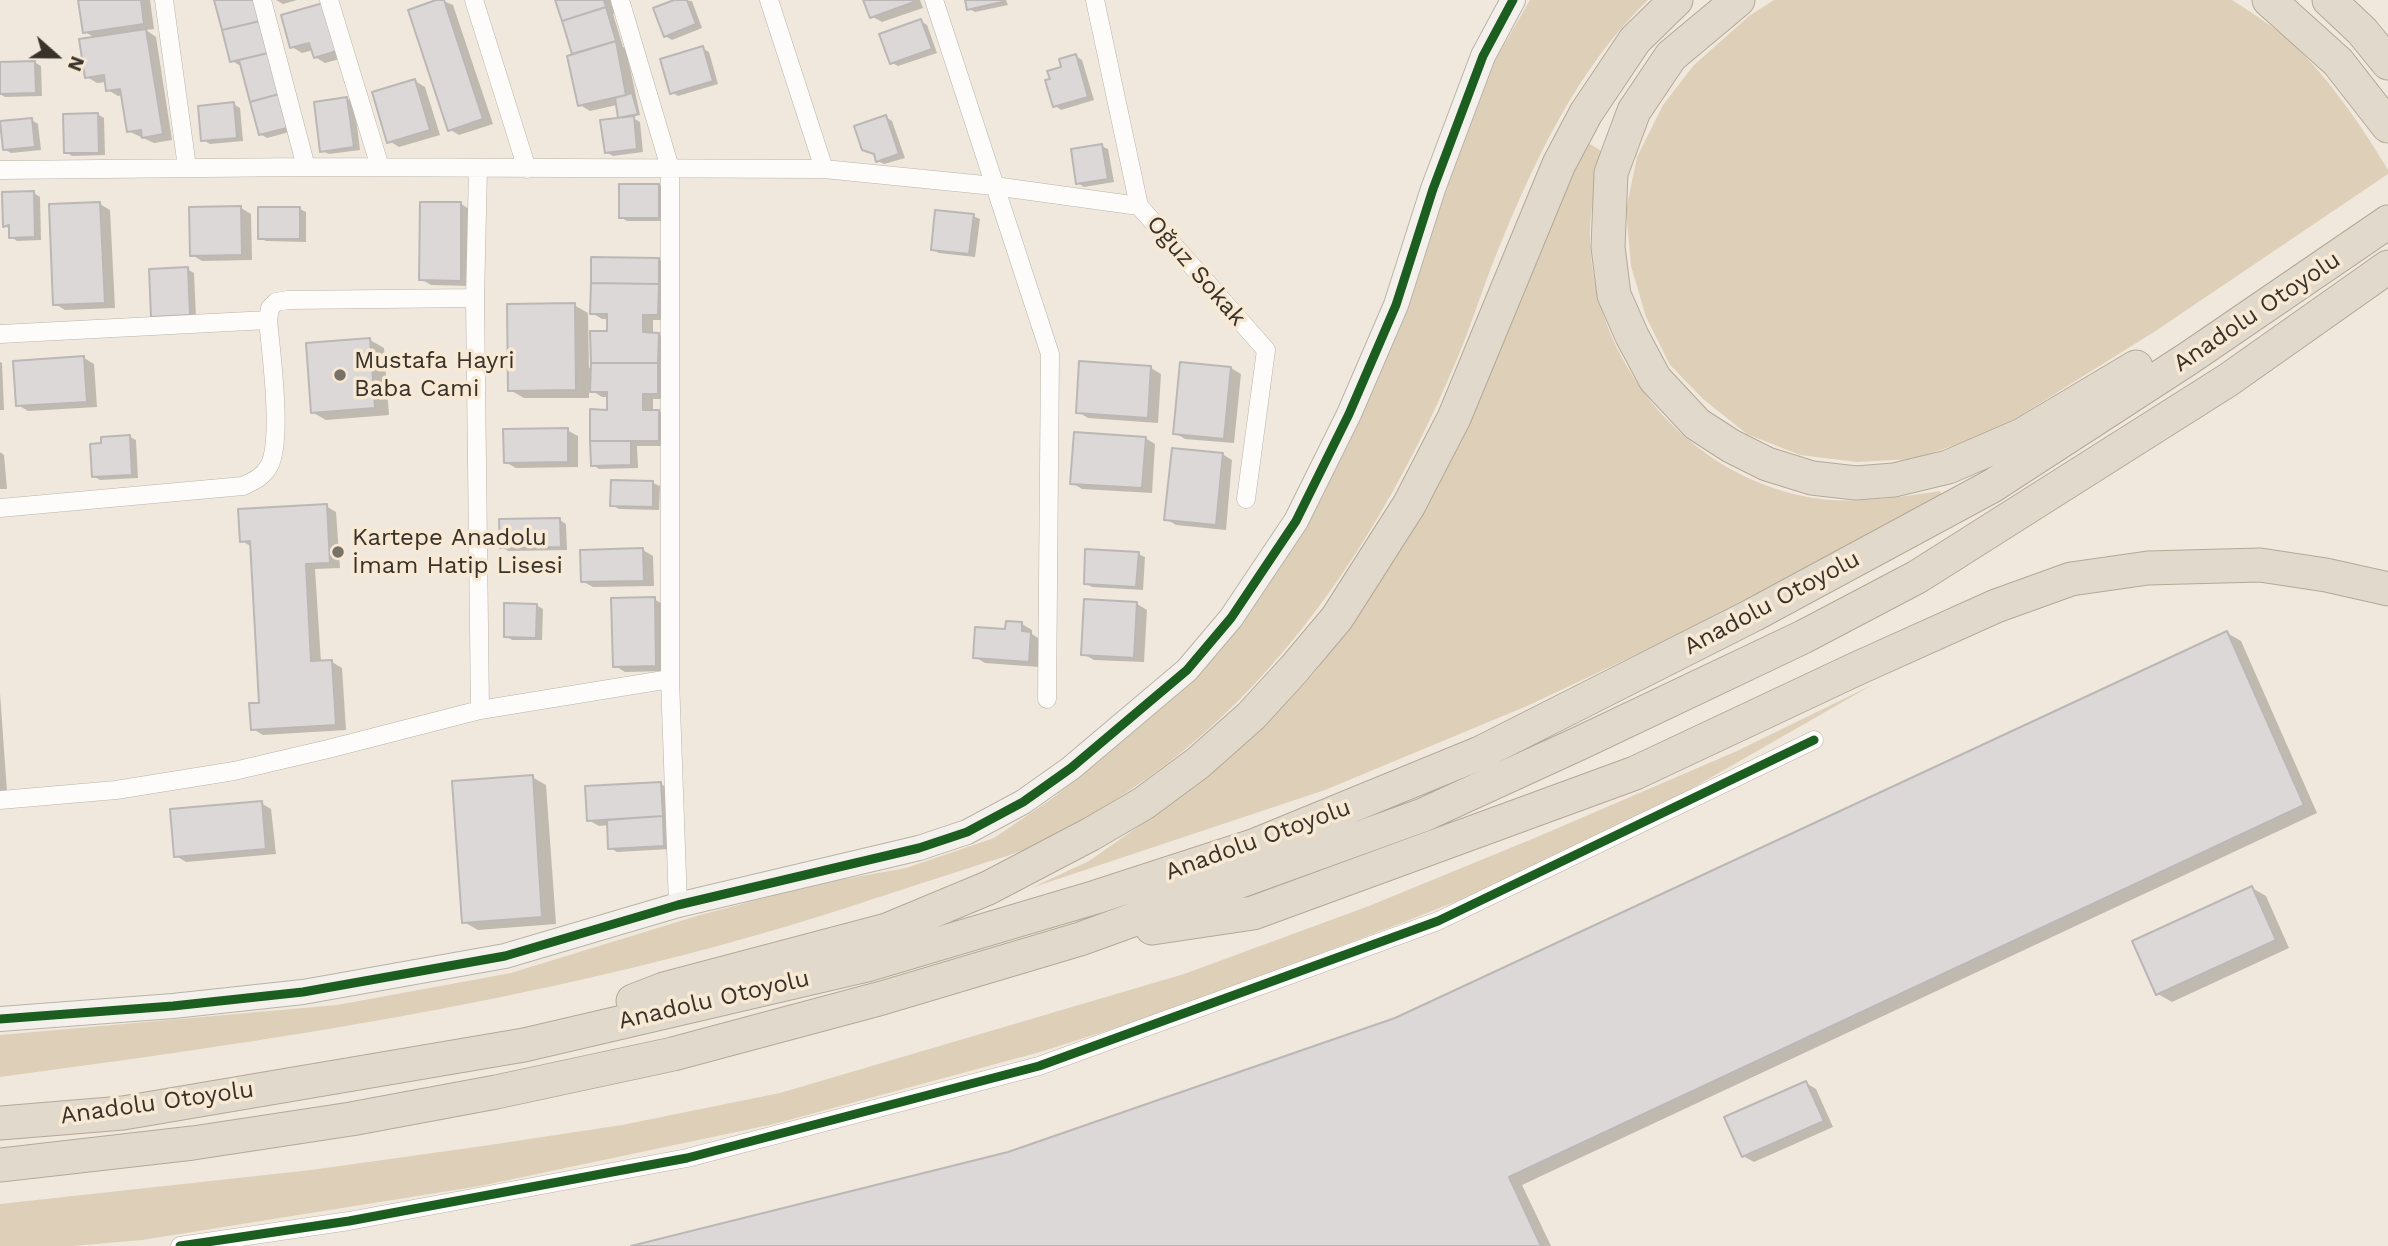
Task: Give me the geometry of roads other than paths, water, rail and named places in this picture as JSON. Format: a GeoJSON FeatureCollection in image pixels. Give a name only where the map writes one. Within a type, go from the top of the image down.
{"type":"FeatureCollection","features":[{"type":"Feature","properties":{"kind":"highway"},"geometry":{"type":"LineString","coordinates":[[524,1045],[664,989],[887,930],[988,888],[1144,803],[1198,763],[1251,716],[1337,618],[1409,505],[1454,418],[1559,164],[1586,113],[1635,40],[1676,0]]}},
{"type":"Feature","properties":{"kind":"highway"},"geometry":{"type":"LineString","coordinates":[[1738,0],[1671,57],[1634,111],[1611,173],[1608,247],[1614,295],[1655,379],[1697,424],[1731,446],[1767,464],[1812,478],[1856,483],[1894,480],[1948,467],[2022,435],[2137,366],[2358,243]]}},
{"type":"Feature","properties":{"kind":"highway"},"geometry":{"type":"LineString","coordinates":[[2269,0],[2338,62],[2382,118]]}},
{"type":"Feature","properties":{"kind":"highway"},"geometry":{"type":"LineString","coordinates":[[2329,0],[2362,31],[2388,63]]}},
{"type":"Feature","properties":{"kind":"highway","name":"Anadolu Otoyolu"},"geometry":{"type":"LineString","coordinates":[[0,1123],[122,1113],[524,1045],[867,965],[1096,897],[1253,846],[1480,753],[1753,615],[1992,486],[2189,358],[2388,222]]}},
{"type":"Feature","properties":{"kind":"highway","name":"Anadolu Otoyolu"},"geometry":{"type":"LineString","coordinates":[[0,1165],[206,1141],[351,1119],[496,1092],[673,1054],[869,1001],[1080,939],[1423,815],[1580,744],[1803,637],[1917,577],[2008,522],[2228,380],[2388,267]]}},
{"type":"Feature","properties":{"kind":"highway"},"geometry":{"type":"LineString","coordinates":[[1080,939],[1253,913],[1278,904],[1635,773],[1996,606],[2071,579],[2148,568],[2260,565],[2326,575],[2388,589]]}},
{"type":"Feature","properties":{"kind":"street"},"geometry":{"type":"LineString","coordinates":[[164,0],[187,167]]}},
{"type":"Feature","properties":{"kind":"street"},"geometry":{"type":"LineString","coordinates":[[262,0],[306,167]]}},
{"type":"Feature","properties":{"kind":"street"},"geometry":{"type":"LineString","coordinates":[[329,0],[380,167]]}},
{"type":"Feature","properties":{"kind":"street"},"geometry":{"type":"LineString","coordinates":[[474,0],[527,169]]}},
{"type":"Feature","properties":{"kind":"street"},"geometry":{"type":"LineString","coordinates":[[620,0],[670,168],[670,679],[678,905]]}},
{"type":"Feature","properties":{"kind":"street"},"geometry":{"type":"LineString","coordinates":[[769,0],[824,169]]}},
{"type":"Feature","properties":{"kind":"street"},"geometry":{"type":"LineString","coordinates":[[934,0],[1050,354],[1047,699]]}},
{"type":"Feature","properties":{"kind":"street","name":"Oğuz Sokak"},"geometry":{"type":"LineString","coordinates":[[1095,0],[1139,206],[1266,350],[1247,499]]}},
{"type":"Feature","properties":{"kind":"street"},"geometry":{"type":"LineString","coordinates":[[0,1019],[173,1006],[303,992],[505,956],[678,905],[919,848],[967,832],[1023,802],[1071,768],[1186,670],[1231,618],[1296,521],[1349,414],[1396,305],[1433,189],[1483,56],[1513,0]]}},
{"type":"Feature","properties":{"kind":"street"},"geometry":{"type":"LineString","coordinates":[[0,170],[187,167],[824,169],[1139,206]]}},
{"type":"Feature","properties":{"kind":"street"},"geometry":{"type":"LineString","coordinates":[[478,169],[475,298],[480,710]]}},
{"type":"Feature","properties":{"kind":"street"},"geometry":{"type":"LineString","coordinates":[[0,508],[243,486],[253,482],[269,466],[274,451],[276,431],[268,320],[270,308],[276,302],[475,298]]}},
{"type":"Feature","properties":{"kind":"street"},"geometry":{"type":"LineString","coordinates":[[0,334],[268,320]]}},
{"type":"Feature","properties":{"kind":"street"},"geometry":{"type":"LineString","coordinates":[[0,800],[116,790],[234,771],[328,750],[480,710],[670,679]]}},
{"type":"Feature","properties":{"kind":"street"},"geometry":{"type":"LineString","coordinates":[[180,1246],[349,1221],[687,1158],[1039,1066],[1438,921],[1814,740]]}},
{"type":"Feature","properties":{"kind":"place","name":"Mustafa Hayri Baba Cami"},"geometry":{"type":"Point","coordinates":[340,375]}},
{"type":"Feature","properties":{"kind":"place","name":"Kartepe Anadolu İmam Hatip Lisesi"},"geometry":{"type":"Point","coordinates":[338,552]}}]}
